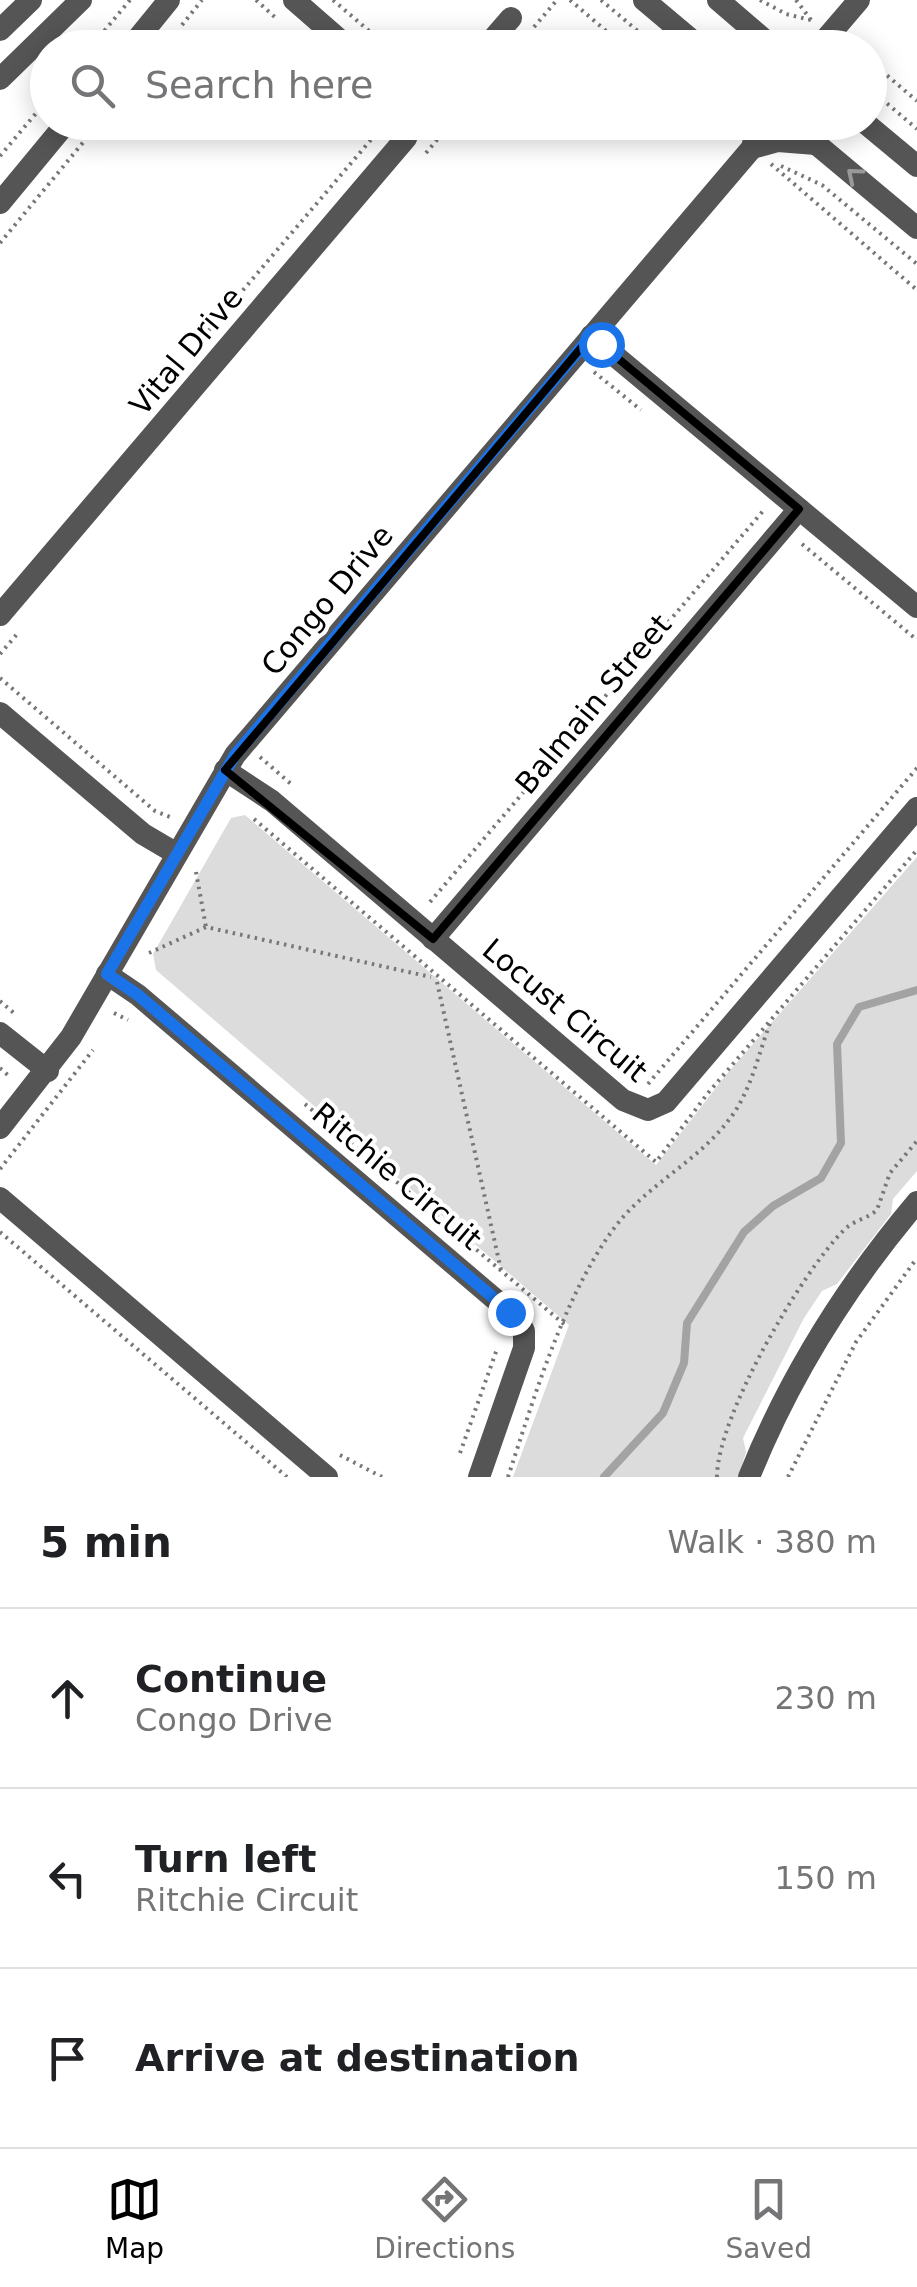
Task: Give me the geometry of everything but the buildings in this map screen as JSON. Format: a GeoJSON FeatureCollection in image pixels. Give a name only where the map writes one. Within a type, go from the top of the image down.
{"type":"FeatureCollection","features":[{"type":"Feature","properties":{"kind":"street"},"geometry":{"type":"LineString","coordinates":[[0,30],[31,0]]}},
{"type":"Feature","properties":{"kind":"street"},"geometry":{"type":"LineString","coordinates":[[51,30],[81,0]]}},
{"type":"Feature","properties":{"kind":"street"},"geometry":{"type":"LineString","coordinates":[[145,30],[170,0]]}},
{"type":"Feature","properties":{"kind":"street"},"geometry":{"type":"LineString","coordinates":[[294,0],[329,30]]}},
{"type":"Feature","properties":{"kind":"street"},"geometry":{"type":"LineString","coordinates":[[644,0],[679,30]]}},
{"type":"Feature","properties":{"kind":"street"},"geometry":{"type":"LineString","coordinates":[[718,0],[753,30]]}},
{"type":"Feature","properties":{"kind":"street"},"geometry":{"type":"LineString","coordinates":[[833,30],[858,0]]}},
{"type":"Feature","properties":{"kind":"street"},"geometry":{"type":"LineString","coordinates":[[513,30],[518,27]]}},
{"type":"Feature","properties":{"kind":"street"},"geometry":{"type":"LineString","coordinates":[[0,80],[30,50]]}},
{"type":"Feature","properties":{"kind":"street"},"geometry":{"type":"LineString","coordinates":[[0,203],[52,140]]}},
{"type":"Feature","properties":{"kind":"street","name":"Vital Drive"},"geometry":{"type":"LineString","coordinates":[[0,615],[404,140]]}},
{"type":"Feature","properties":{"kind":"street","name":"Congo Drive"},"geometry":{"type":"LineString","coordinates":[[0,1128],[48,1071],[244,744],[752,148],[754,140]]}},
{"type":"Feature","properties":{"kind":"street"},"geometry":{"type":"LineString","coordinates":[[811,140],[917,228]]}},
{"type":"Feature","properties":{"kind":"street"},"geometry":{"type":"LineString","coordinates":[[886,140],[917,166]]}},
{"type":"Feature","properties":{"kind":"street"},"geometry":{"type":"LineString","coordinates":[[752,148],[778,142],[816,144]]}},
{"type":"Feature","properties":{"kind":"street"},"geometry":{"type":"LineString","coordinates":[[591,336],[917,608]]}},
{"type":"Feature","properties":{"kind":"street","name":"Balmain Street"},"geometry":{"type":"LineString","coordinates":[[433,939],[798,508]]}},
{"type":"Feature","properties":{"kind":"street"},"geometry":{"type":"LineString","coordinates":[[0,713],[144,834],[177,854]]}},
{"type":"Feature","properties":{"kind":"street","name":"Locust Circuit"},"geometry":{"type":"LineString","coordinates":[[225,770],[246,782],[623,1100],[639,1109],[654,1109],[680,1085],[917,808]]}},
{"type":"Feature","properties":{"kind":"street","name":"Ritchie Circuit"},"geometry":{"type":"LineString","coordinates":[[107,974],[138,995],[517,1318],[524,1331],[524,1348],[479,1477]]}},
{"type":"Feature","properties":{"kind":"street"},"geometry":{"type":"LineString","coordinates":[[0,1033],[48,1071]]}},
{"type":"Feature","properties":{"kind":"street"},"geometry":{"type":"LineString","coordinates":[[0,1198],[327,1477]]}},
{"type":"Feature","properties":{"kind":"street"},"geometry":{"type":"LineString","coordinates":[[749,1477],[790,1384],[830,1316],[917,1202]]}},
{"type":"Feature","properties":{"kind":"path"},"geometry":{"type":"LineString","coordinates":[[105,30],[130,0]]}},
{"type":"Feature","properties":{"kind":"path"},"geometry":{"type":"LineString","coordinates":[[177,30],[202,0]]}},
{"type":"Feature","properties":{"kind":"path"},"geometry":{"type":"LineString","coordinates":[[333,0],[368,30]]}},
{"type":"Feature","properties":{"kind":"path"},"geometry":{"type":"LineString","coordinates":[[518,27],[557,0]]}},
{"type":"Feature","properties":{"kind":"path"},"geometry":{"type":"LineString","coordinates":[[570,0],[605,30]]}},
{"type":"Feature","properties":{"kind":"path"},"geometry":{"type":"LineString","coordinates":[[601,0],[637,30]]}},
{"type":"Feature","properties":{"kind":"path"},"geometry":{"type":"LineString","coordinates":[[760,0],[786,14],[811,20],[796,0]]}},
{"type":"Feature","properties":{"kind":"path"},"geometry":{"type":"LineString","coordinates":[[887,76],[917,101]]}},
{"type":"Feature","properties":{"kind":"path"},"geometry":{"type":"LineString","coordinates":[[887,103],[917,129]]}},
{"type":"Feature","properties":{"kind":"path"},"geometry":{"type":"LineString","coordinates":[[0,156],[30,120]]}},
{"type":"Feature","properties":{"kind":"path"},"geometry":{"type":"LineString","coordinates":[[0,243],[85,140]]}},
{"type":"Feature","properties":{"kind":"path"},"geometry":{"type":"LineString","coordinates":[[917,264],[822,185],[771,164],[917,290]]}},
{"type":"Feature","properties":{"kind":"path"},"geometry":{"type":"LineString","coordinates":[[594,372],[610,352]]}},
{"type":"Feature","properties":{"kind":"path"},"geometry":{"type":"LineString","coordinates":[[449,919],[430,902],[763,512]]}},
{"type":"Feature","properties":{"kind":"path"},"geometry":{"type":"LineString","coordinates":[[0,678],[155,811],[191,830]]}},
{"type":"Feature","properties":{"kind":"path"},"geometry":{"type":"LineString","coordinates":[[244,744],[294,786]]}},
{"type":"Feature","properties":{"kind":"path"},"geometry":{"type":"LineString","coordinates":[[246,782],[263,760]]}},
{"type":"Feature","properties":{"kind":"path"},"geometry":{"type":"LineString","coordinates":[[646,1086],[917,768]]}},
{"type":"Feature","properties":{"kind":"path"},"geometry":{"type":"LineString","coordinates":[[508,1477],[565,1325],[610,1234],[642,1194],[729,1120],[745,1094],[770,1022],[917,850]]}},
{"type":"Feature","properties":{"kind":"path"},"geometry":{"type":"LineString","coordinates":[[204,858],[196,872],[206,927]]}},
{"type":"Feature","properties":{"kind":"path"},"geometry":{"type":"LineString","coordinates":[[149,953],[206,927],[436,978]]}},
{"type":"Feature","properties":{"kind":"path"},"geometry":{"type":"LineString","coordinates":[[452,955],[436,978],[500,1270]]}},
{"type":"Feature","properties":{"kind":"path"},"geometry":{"type":"LineString","coordinates":[[114,1013],[141,1030]]}},
{"type":"Feature","properties":{"kind":"path"},"geometry":{"type":"LineString","coordinates":[[0,1068],[9,1076]]}},
{"type":"Feature","properties":{"kind":"path"},"geometry":{"type":"LineString","coordinates":[[291,1092],[565,1325]]}},
{"type":"Feature","properties":{"kind":"path"},"geometry":{"type":"LineString","coordinates":[[717,1477],[726,1429],[777,1328],[844,1230],[877,1210],[890,1173],[917,1142]]}},
{"type":"Feature","properties":{"kind":"path"},"geometry":{"type":"LineString","coordinates":[[0,1232],[288,1477]]}},
{"type":"Feature","properties":{"kind":"path"},"geometry":{"type":"LineString","coordinates":[[788,1477],[856,1342],[917,1258]]}},
{"type":"Feature","properties":{"kind":"path"},"geometry":{"type":"LineString","coordinates":[[458,1461],[502,1335]]}},
{"type":"Feature","properties":{"kind":"highlighted area"},"geometry":{"type":"Polygon","coordinates":[[[591,336],[799,509],[433,939],[225,770],[591,336]]]}},
{"type":"Feature","properties":{"kind":"shaded area"},"geometry":{"type":"Polygon","coordinates":[[[245,815],[656,1165],[725,1076],[917,857],[917,1171],[893,1199],[891,1214],[837,1284],[822,1291],[804,1318],[743,1438],[746,1452],[738,1477],[513,1477],[569,1325],[156,970],[153,954],[231,818],[245,815]]]}},
{"type":"Feature","properties":{"kind":"waterway"},"geometry":{"type":"LineString","coordinates":[[604,1477],[663,1413],[684,1363],[687,1323],[744,1232],[773,1206],[821,1178],[841,1143],[837,1044],[859,1007],[917,990]]}},
{"type":"Feature","properties":{"kind":"route"},"geometry":{"type":"LineString","coordinates":[[510,1312],[138,995],[107,974],[235,755],[591,336],[601,344]]}}]}
